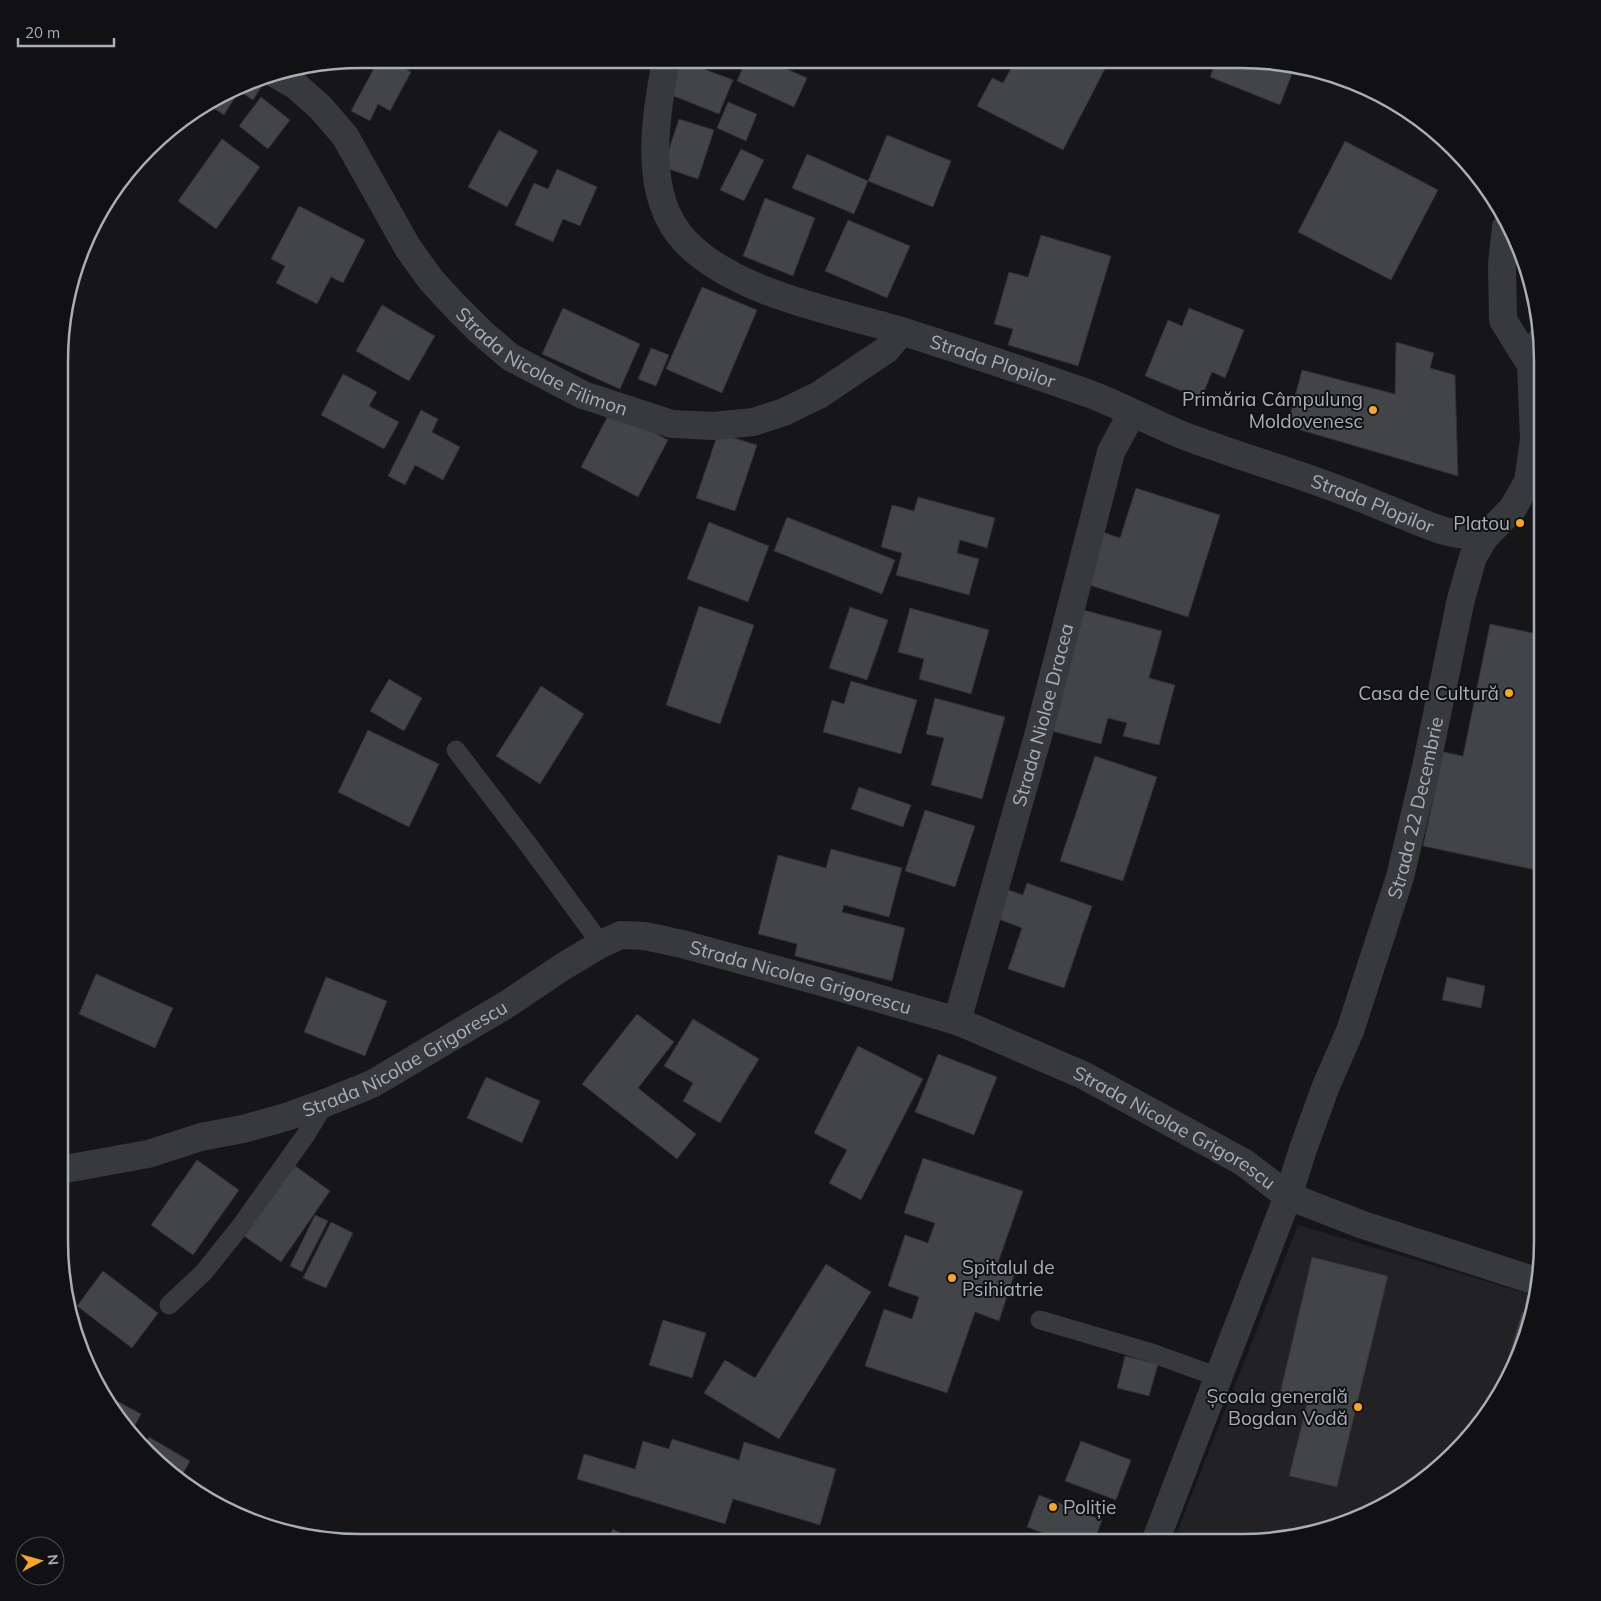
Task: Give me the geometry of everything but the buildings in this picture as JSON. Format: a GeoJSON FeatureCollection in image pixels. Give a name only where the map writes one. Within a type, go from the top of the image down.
{"type":"FeatureCollection","features":[{"type":"Feature","properties":{"kind":"street","name":"Strada Plopilor"},"geometry":{"type":"LineString","coordinates":[[665,67],[655,139],[657,180],[668,216],[685,240],[702,255],[732,276],[782,296],[902,331],[1095,396],[1179,434],[1229,453],[1300,474],[1440,530],[1484,538]]}},
{"type":"Feature","properties":{"kind":"street","name":"Strada Nicolae Filimon"},"geometry":{"type":"LineString","coordinates":[[282,78],[295,85],[321,108],[345,136],[408,248],[431,280],[454,305],[510,357],[583,395],[672,424],[713,426],[753,422],[784,412],[818,395],[886,350],[902,331]]}},
{"type":"Feature","properties":{"kind":"street"},"geometry":{"type":"LineString","coordinates":[[1505,235],[1502,264],[1503,320],[1530,365]]}},
{"type":"Feature","properties":{"kind":"street"},"geometry":{"type":"LineString","coordinates":[[1530,365],[1534,356]]}},
{"type":"Feature","properties":{"kind":"street","name":"Strada 22 Decembrie"},"geometry":{"type":"LineString","coordinates":[[1158,1534],[1288,1196],[1326,1086],[1350,1031],[1400,877],[1426,767],[1461,599],[1473,557],[1484,538],[1513,508],[1528,481],[1534,440],[1530,365]]}},
{"type":"Feature","properties":{"kind":"street","name":"Strada Niolae Dracea"},"geometry":{"type":"LineString","coordinates":[[957,1021],[1038,736],[1111,452],[1132,413]]}},
{"type":"Feature","properties":{"kind":"street","name":"Strada Nicolae Grigorescu"},"geometry":{"type":"LineString","coordinates":[[67,1169],[148,1154],[201,1137],[243,1129],[286,1117],[325,1103],[372,1084],[508,1004],[564,966],[601,944],[621,935],[645,936],[825,983],[957,1021],[1083,1075],[1243,1162],[1288,1196],[1363,1225],[1531,1279]]}},
{"type":"Feature","properties":{"kind":"lane"},"geometry":{"type":"LineString","coordinates":[[456,750],[530,846],[601,944]]}},
{"type":"Feature","properties":{"kind":"lane"},"geometry":{"type":"LineString","coordinates":[[170,1305],[204,1272],[240,1227],[305,1136],[325,1103]]}},
{"type":"Feature","properties":{"kind":"lane"},"geometry":{"type":"LineString","coordinates":[[1040,1320],[1148,1352],[1218,1377]]}},
{"type":"Feature","properties":{"kind":"shaded area","name":"Școala generală Bogdan Vodă"},"geometry":{"type":"Polygon","coordinates":[[[1298,1225],[1529,1294],[1524,1316],[1511,1353],[1484,1403],[1448,1448],[1403,1484],[1353,1511],[1298,1528],[1240,1534],[1183,1534],[1177,1532],[1298,1225]]]}},
{"type":"Feature","properties":{"kind":"place","name":"Primăria Câmpulung Moldovenesc"},"geometry":{"type":"Point","coordinates":[1373,410]}},
{"type":"Feature","properties":{"kind":"place","name":"Platou"},"geometry":{"type":"Point","coordinates":[1520,523]}},
{"type":"Feature","properties":{"kind":"place","name":"Casa de Cultură"},"geometry":{"type":"Point","coordinates":[1509,693]}},
{"type":"Feature","properties":{"kind":"place","name":"Spitalul de Psihiatrie"},"geometry":{"type":"Point","coordinates":[952,1278]}},
{"type":"Feature","properties":{"kind":"place","name":"Școala generală Bogdan Vodă"},"geometry":{"type":"Point","coordinates":[1358,1407]}},
{"type":"Feature","properties":{"kind":"place","name":"Poliție"},"geometry":{"type":"Point","coordinates":[1053,1507]}}]}
